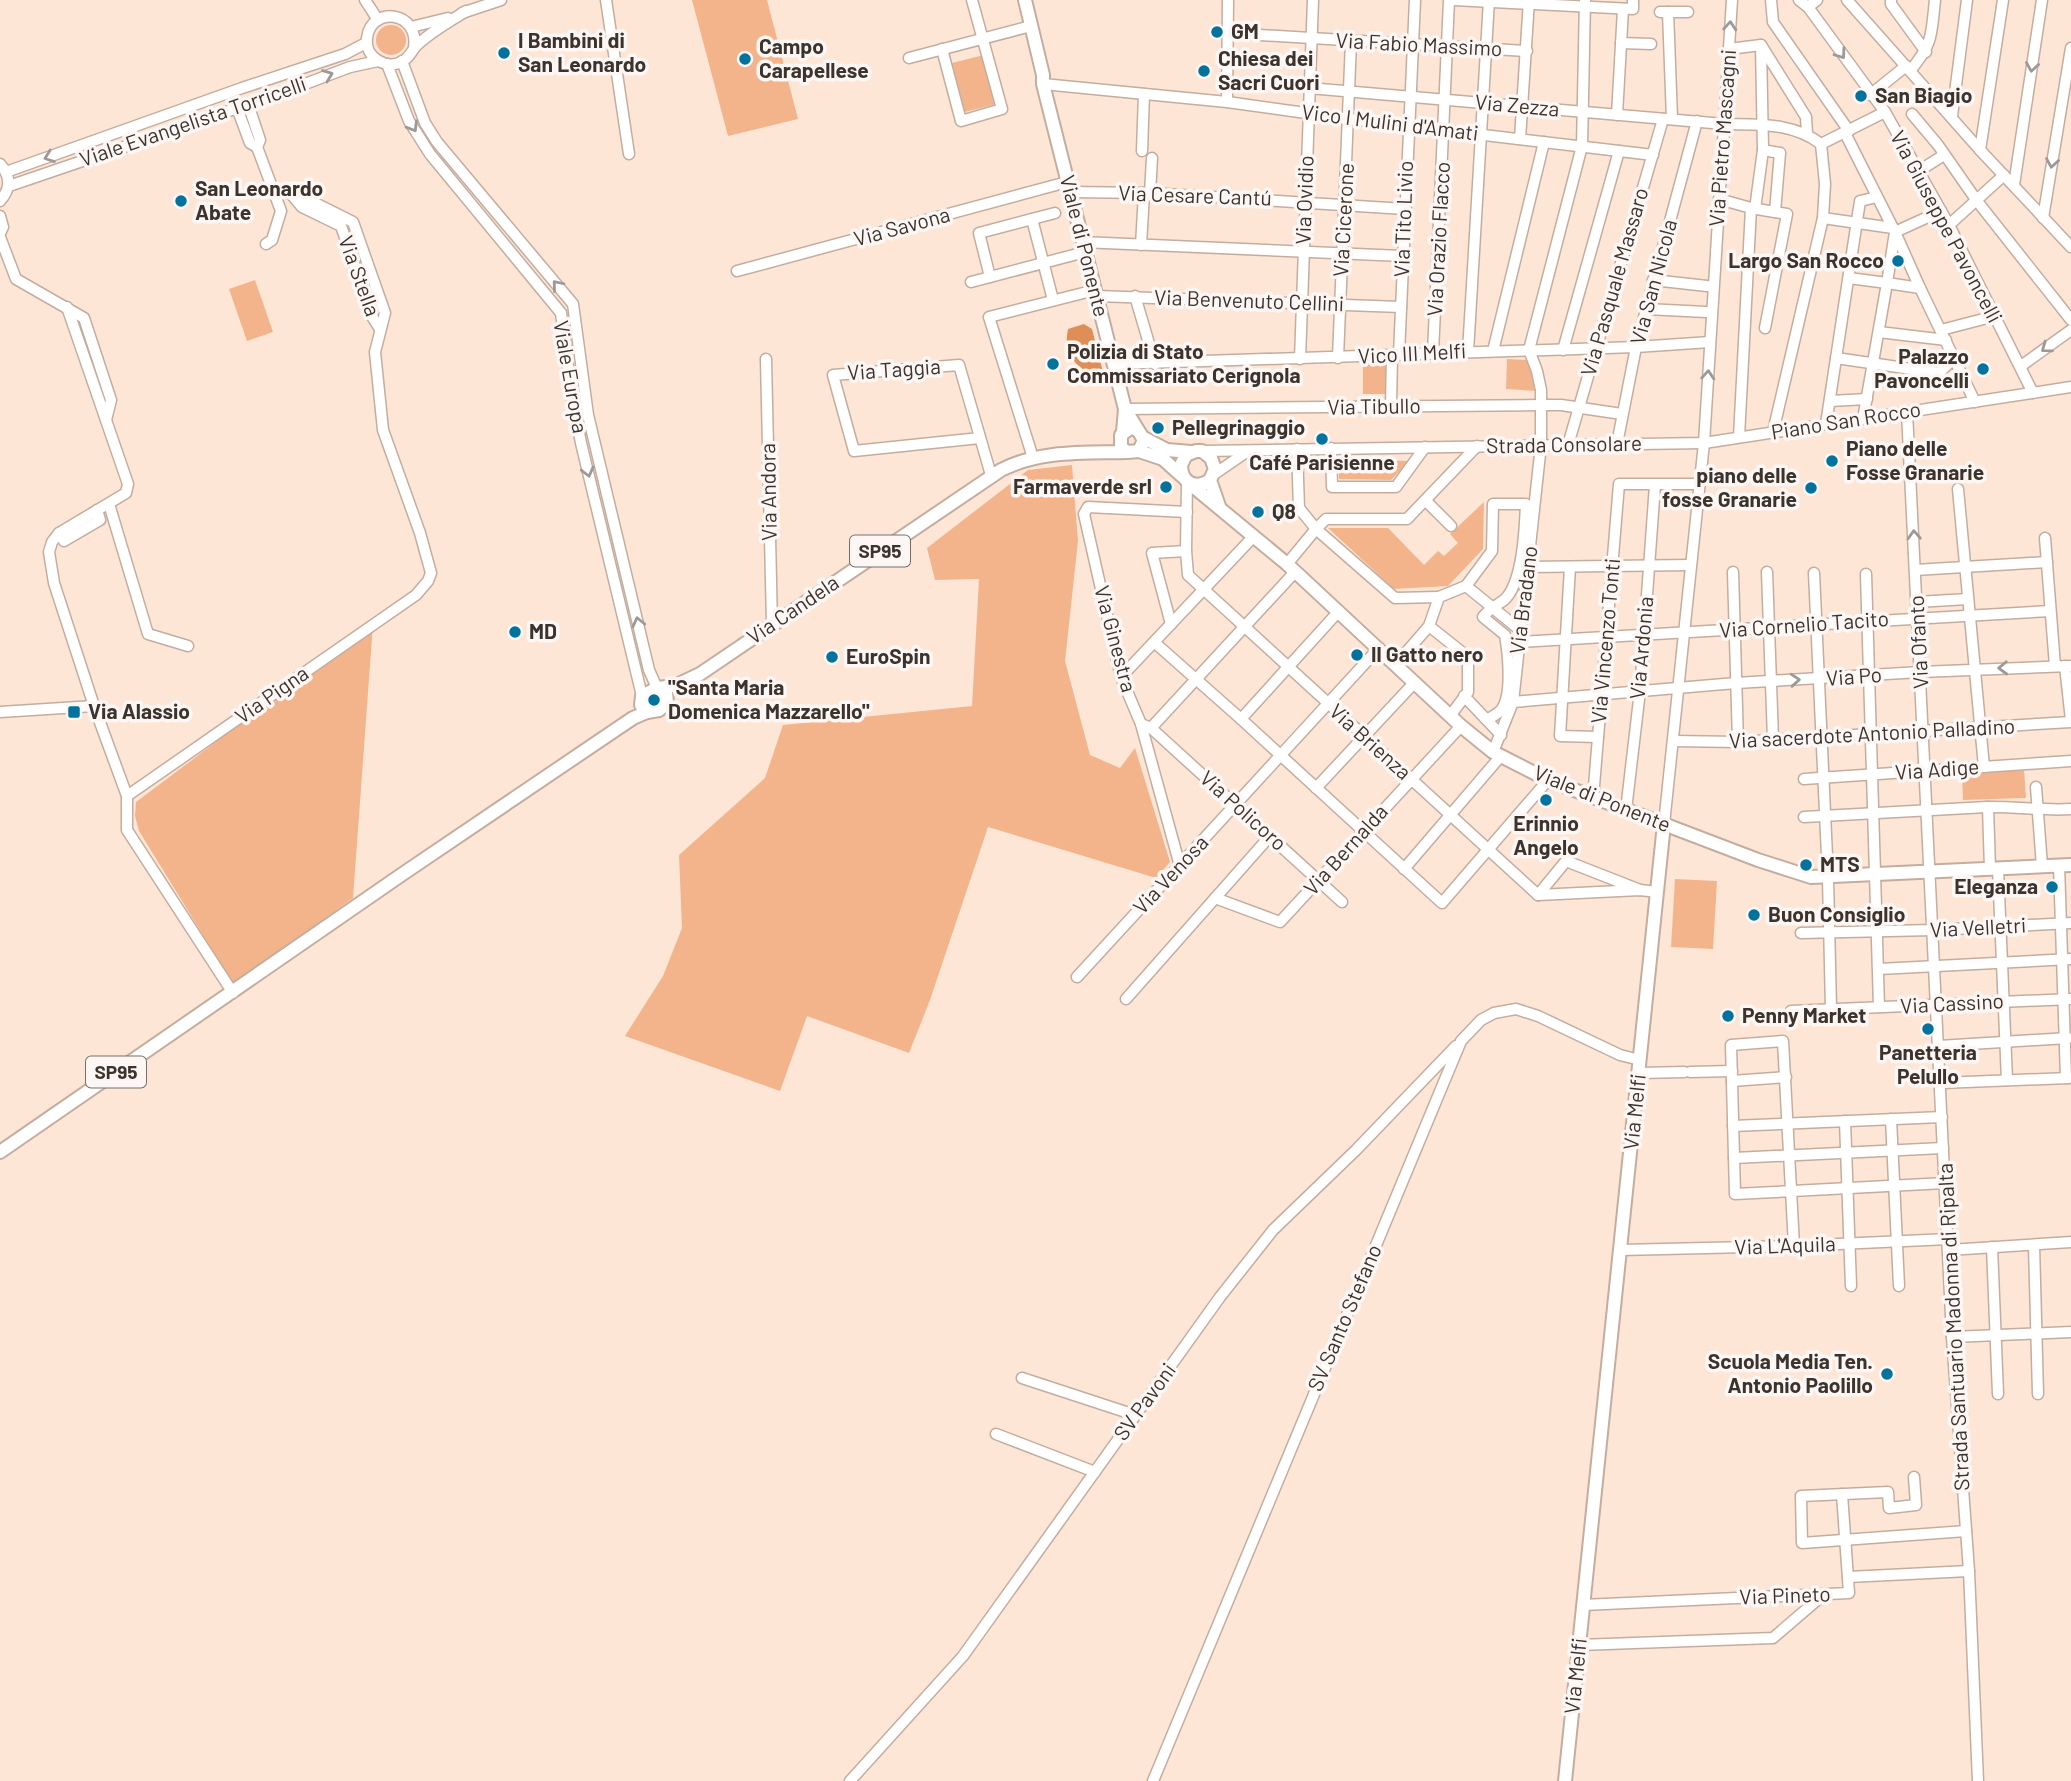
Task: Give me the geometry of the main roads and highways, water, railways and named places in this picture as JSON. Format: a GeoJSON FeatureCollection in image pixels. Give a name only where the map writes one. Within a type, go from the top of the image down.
{"type":"FeatureCollection","features":[{"type":"Feature","properties":{"kind":"main road","name":"Viale di Ponente"},"geometry":{"type":"LineString","coordinates":[[1016,0],[1028,27],[1043,75],[1042,84],[1068,187],[1125,409],[1137,443],[1163,458],[1220,510],[1291,568],[1461,726],[1497,754],[1548,780],[1811,877],[2065,865]]}},
{"type":"Feature","properties":{"kind":"main road","name":"Viale di Ponente"},"geometry":{"type":"LineString","coordinates":[[1025,0],[1028,27]]}},
{"type":"Feature","properties":{"kind":"main road","name":"Viale di Ponente"},"geometry":{"type":"LineString","coordinates":[[1121,435],[1125,409]]}},
{"type":"Feature","properties":{"kind":"main road"},"geometry":{"type":"LineString","coordinates":[[1137,443],[1130,428],[1121,435],[1121,447],[1137,443],[1167,450],[1196,452],[1211,458],[1214,463],[1212,477],[1220,510]]}},
{"type":"Feature","properties":{"kind":"main road","name":"Via Candela"},"geometry":{"type":"LineString","coordinates":[[1096,452],[1111,447],[1121,435]]}},
{"type":"Feature","properties":{"kind":"main road","name":"Via Candela"},"geometry":{"type":"LineString","coordinates":[[0,1152],[633,718],[643,704],[662,691],[700,674],[991,475],[1032,458],[1096,452],[1137,443]]}},
{"type":"Feature","properties":{"kind":"main road"},"geometry":{"type":"LineString","coordinates":[[1196,452],[1181,465],[1186,480],[1200,485],[1212,477]]}},
{"type":"Feature","properties":{"kind":"main road","name":"Via Candela"},"geometry":{"type":"LineString","coordinates":[[643,704],[662,709],[666,704],[662,691]]}},
{"type":"Feature","properties":{"kind":"main road","name":"Via Melfi"},"geometry":{"type":"LineString","coordinates":[[1565,1781],[1664,824]]}},
{"type":"Feature","properties":{"kind":"place","name":"GM"},"geometry":{"type":"Point","coordinates":[1217,32]}},
{"type":"Feature","properties":{"kind":"place","name":"I Bambini di San Leonardo"},"geometry":{"type":"Point","coordinates":[504,53]}},
{"type":"Feature","properties":{"kind":"place","name":"Campo Carapellese"},"geometry":{"type":"Point","coordinates":[745,59]}},
{"type":"Feature","properties":{"kind":"place","name":"Chiesa dei Sacri Cuori"},"geometry":{"type":"Point","coordinates":[1204,71]}},
{"type":"Feature","properties":{"kind":"place","name":"San Biagio"},"geometry":{"type":"Point","coordinates":[1861,96]}},
{"type":"Feature","properties":{"kind":"place","name":"San Leonardo Abate"},"geometry":{"type":"Point","coordinates":[181,201]}},
{"type":"Feature","properties":{"kind":"place","name":"Largo San Rocco"},"geometry":{"type":"Point","coordinates":[1898,261]}},
{"type":"Feature","properties":{"kind":"place","name":"Polizia di Stato Commissariato Cerignola"},"geometry":{"type":"Point","coordinates":[1053,364]}},
{"type":"Feature","properties":{"kind":"place","name":"Palazzo Pavoncelli"},"geometry":{"type":"Point","coordinates":[1983,369]}},
{"type":"Feature","properties":{"kind":"place","name":"Pellegrinaggio"},"geometry":{"type":"Point","coordinates":[1158,428]}},
{"type":"Feature","properties":{"kind":"place","name":"Café Parisienne"},"geometry":{"type":"Point","coordinates":[1322,439]}},
{"type":"Feature","properties":{"kind":"place","name":"Piano delle Fosse Granarie"},"geometry":{"type":"Point","coordinates":[1832,461]}},
{"type":"Feature","properties":{"kind":"place","name":"Farmaverde srl"},"geometry":{"type":"Point","coordinates":[1166,487]}},
{"type":"Feature","properties":{"kind":"place","name":"piano delle fosse Granarie"},"geometry":{"type":"Point","coordinates":[1811,488]}},
{"type":"Feature","properties":{"kind":"place","name":"Q8"},"geometry":{"type":"Point","coordinates":[1258,512]}},
{"type":"Feature","properties":{"kind":"place","name":"MD"},"geometry":{"type":"Point","coordinates":[515,632]}},
{"type":"Feature","properties":{"kind":"place","name":"Il Gatto nero"},"geometry":{"type":"Point","coordinates":[1357,655]}},
{"type":"Feature","properties":{"kind":"place","name":"EuroSpin"},"geometry":{"type":"Point","coordinates":[832,657]}},
{"type":"Feature","properties":{"kind":"place","name":"\"Santa Maria Domenica Mazzarello\""},"geometry":{"type":"Point","coordinates":[654,700]}},
{"type":"Feature","properties":{"kind":"place","name":"Via Alassio"},"geometry":{"type":"Point","coordinates":[74,712]}},
{"type":"Feature","properties":{"kind":"place","name":"Erinnio Angelo"},"geometry":{"type":"Point","coordinates":[1546,800]}},
{"type":"Feature","properties":{"kind":"place","name":"MTS"},"geometry":{"type":"Point","coordinates":[1806,865]}},
{"type":"Feature","properties":{"kind":"place","name":"Eleganza"},"geometry":{"type":"Point","coordinates":[2052,887]}},
{"type":"Feature","properties":{"kind":"place","name":"Buon Consiglio"},"geometry":{"type":"Point","coordinates":[1754,915]}},
{"type":"Feature","properties":{"kind":"place","name":"Penny Market"},"geometry":{"type":"Point","coordinates":[1728,1016]}},
{"type":"Feature","properties":{"kind":"place","name":"Panetteria Pelullo"},"geometry":{"type":"Point","coordinates":[1928,1029]}},
{"type":"Feature","properties":{"kind":"place","name":"Scuola Media Ten. Antonio Paolillo"},"geometry":{"type":"Point","coordinates":[1887,1374]}}]}
